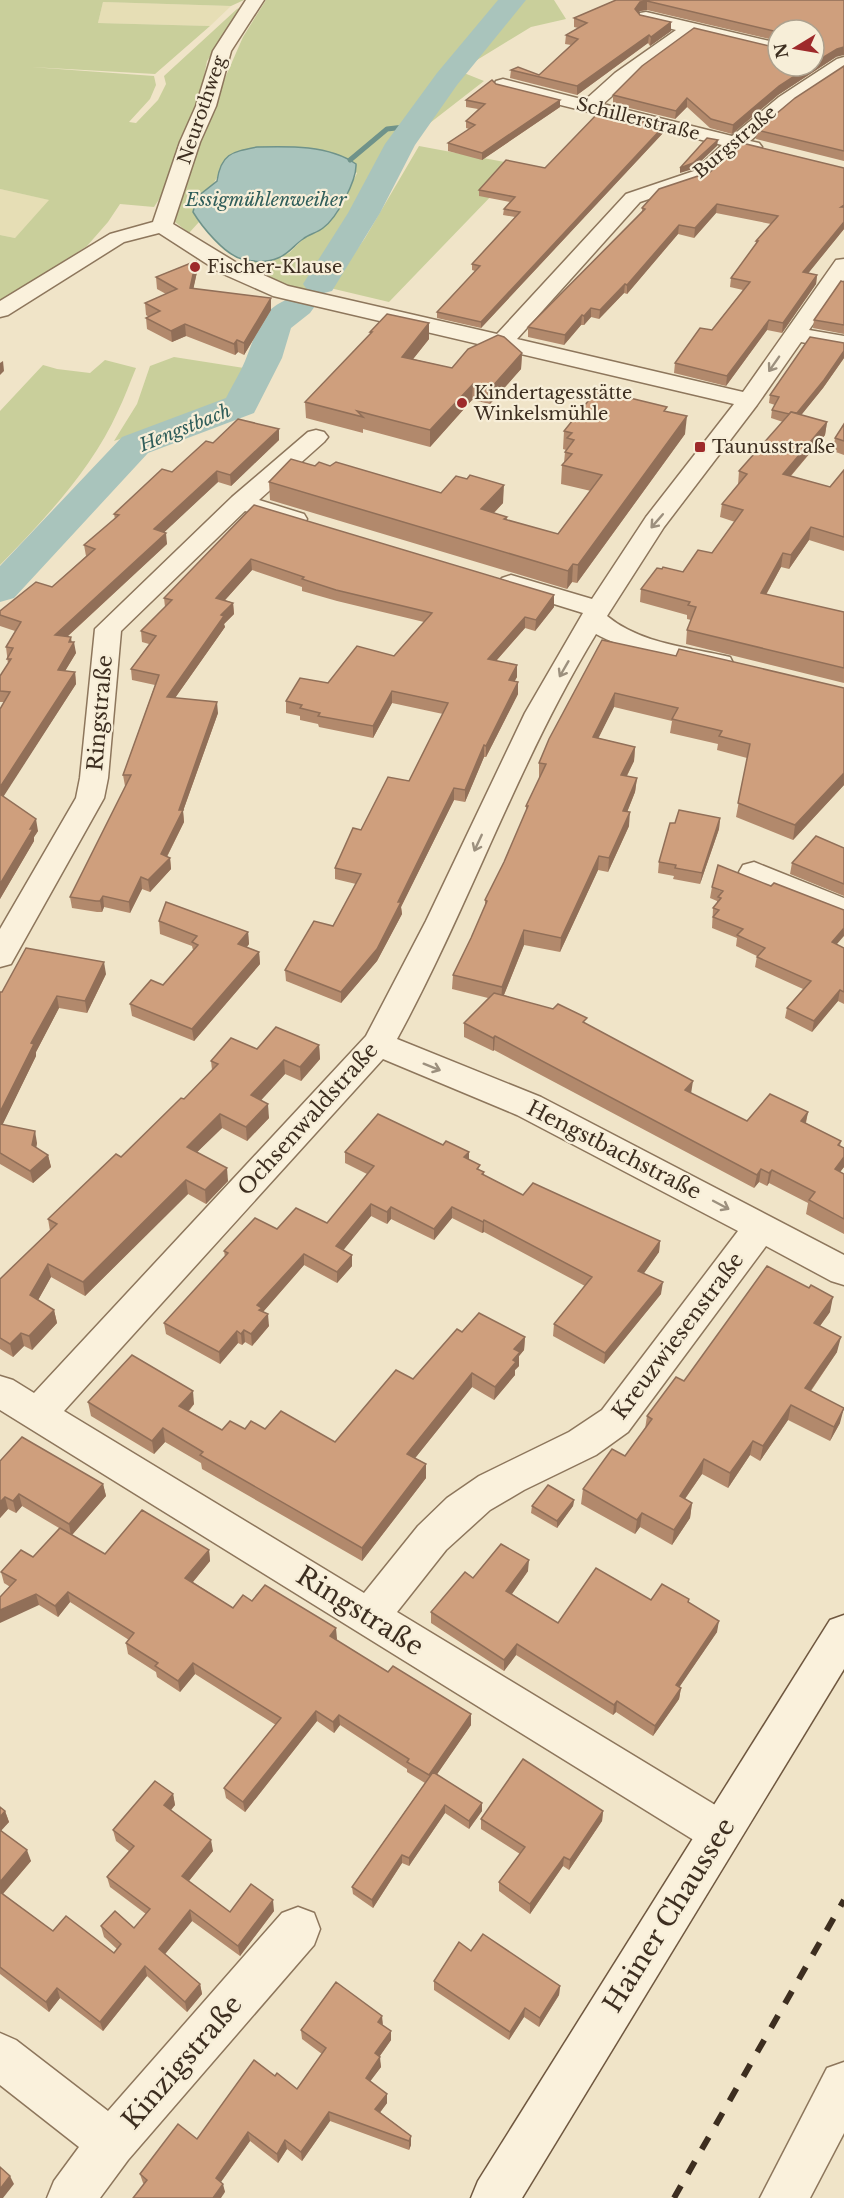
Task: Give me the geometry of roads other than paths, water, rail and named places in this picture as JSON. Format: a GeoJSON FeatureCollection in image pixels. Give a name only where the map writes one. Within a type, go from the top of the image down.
{"type":"FeatureCollection","features":[{"type":"Feature","properties":{"kind":"street","name":"Neurothweg"},"geometry":{"type":"LineString","coordinates":[[162,226],[190,142],[206,106],[215,67],[222,51],[255,0]]}},
{"type":"Feature","properties":{"kind":"street"},"geometry":{"type":"LineString","coordinates":[[646,17],[766,46]]}},
{"type":"Feature","properties":{"kind":"street"},"geometry":{"type":"LineString","coordinates":[[588,107],[622,77],[690,27]]}},
{"type":"Feature","properties":{"kind":"street"},"geometry":{"type":"LineString","coordinates":[[826,62],[842,65]]}},
{"type":"Feature","properties":{"kind":"street","name":"Burgstraße"},"geometry":{"type":"LineString","coordinates":[[501,343],[633,198],[696,178],[786,100],[842,65]]}},
{"type":"Feature","properties":{"kind":"street","name":"Schillerstraße"},"geometry":{"type":"LineString","coordinates":[[503,85],[767,151]]}},
{"type":"Feature","properties":{"kind":"street"},"geometry":{"type":"LineString","coordinates":[[0,310],[117,238],[162,226],[229,268],[281,291],[749,400]]}},
{"type":"Feature","properties":{"kind":"street"},"geometry":{"type":"LineString","coordinates":[[596,613],[655,522],[749,400],[844,265]]}},
{"type":"Feature","properties":{"kind":"street"},"geometry":{"type":"LineString","coordinates":[[795,334],[844,343]]}},
{"type":"Feature","properties":{"kind":"street","name":"Ringstraße"},"geometry":{"type":"LineString","coordinates":[[0,956],[90,798],[94,778],[108,629],[241,502],[316,437]]}},
{"type":"Feature","properties":{"kind":"street"},"geometry":{"type":"LineString","coordinates":[[241,502],[320,526]]}},
{"type":"Feature","properties":{"kind":"street"},"geometry":{"type":"LineString","coordinates":[[487,576],[596,613],[607,630],[640,643],[745,669]]}},
{"type":"Feature","properties":{"kind":"street","name":"Ochsenwaldstraße"},"geometry":{"type":"LineString","coordinates":[[13,1405],[378,1044],[414,981],[540,711],[596,613]]}},
{"type":"Feature","properties":{"kind":"street"},"geometry":{"type":"LineString","coordinates":[[754,872],[844,910]]}},
{"type":"Feature","properties":{"kind":"street","name":"Hengstbachstraße"},"geometry":{"type":"LineString","coordinates":[[378,1044],[529,1106],[762,1226],[844,1271]]}},
{"type":"Feature","properties":{"kind":"street","name":"Kreuzwiesenstraße"},"geometry":{"type":"LineString","coordinates":[[369,1617],[444,1525],[475,1499],[592,1438],[615,1421],[762,1226]]}},
{"type":"Feature","properties":{"kind":"street","name":"Ringstraße"},"geometry":{"type":"LineString","coordinates":[[13,1405],[369,1617],[720,1832]]}},
{"type":"Feature","properties":{"kind":"street","name":"Hainer Chaussee"},"geometry":{"type":"LineString","coordinates":[[495,2198],[844,1633]]}},
{"type":"Feature","properties":{"kind":"street","name":"Kinzigstraße"},"geometry":{"type":"LineString","coordinates":[[71,2198],[111,2143],[298,1929]]}},
{"type":"Feature","properties":{"kind":"street"},"geometry":{"type":"LineString","coordinates":[[0,2055],[111,2143]]}},
{"type":"Feature","properties":{"kind":"street"},"geometry":{"type":"LineString","coordinates":[[784,2198],[844,2085]]}},
{"type":"Feature","properties":{"kind":"water","name":"Essigmühlenweiher"},"geometry":{"type":"Polygon","coordinates":[[[257,147],[321,150],[334,153],[356,164],[350,189],[340,208],[328,223],[321,230],[305,237],[282,256],[265,261],[242,259],[228,252],[208,232],[193,212],[197,197],[217,181],[221,165],[225,160],[234,153],[257,147]]]}},
{"type":"Feature","properties":{"kind":"waterway","name":"Hengstbach"},"geometry":{"type":"LineString","coordinates":[[320,284],[364,213],[400,144],[447,79],[512,0]]}},
{"type":"Feature","properties":{"kind":"waterway"},"geometry":{"type":"LineString","coordinates":[[350,160],[387,129],[413,126]]}},
{"type":"Feature","properties":{"kind":"waterway","name":"Hengstbach"},"geometry":{"type":"LineString","coordinates":[[0,590],[135,445],[241,405],[264,358],[275,324],[298,306]]}},
{"type":"Feature","properties":{"kind":"railway"},"geometry":{"type":"LineString","coordinates":[[674,2198],[844,1900]]}},
{"type":"Feature","properties":{"kind":"place","name":"Fischer-Klause"},"geometry":{"type":"Point","coordinates":[195,267]}},
{"type":"Feature","properties":{"kind":"place","name":"Kindertagesstätte Winkelsmühle"},"geometry":{"type":"Point","coordinates":[462,403]}},
{"type":"Feature","properties":{"kind":"place","name":"Taunusstraße"},"geometry":{"type":"Point","coordinates":[700,447]}}]}
